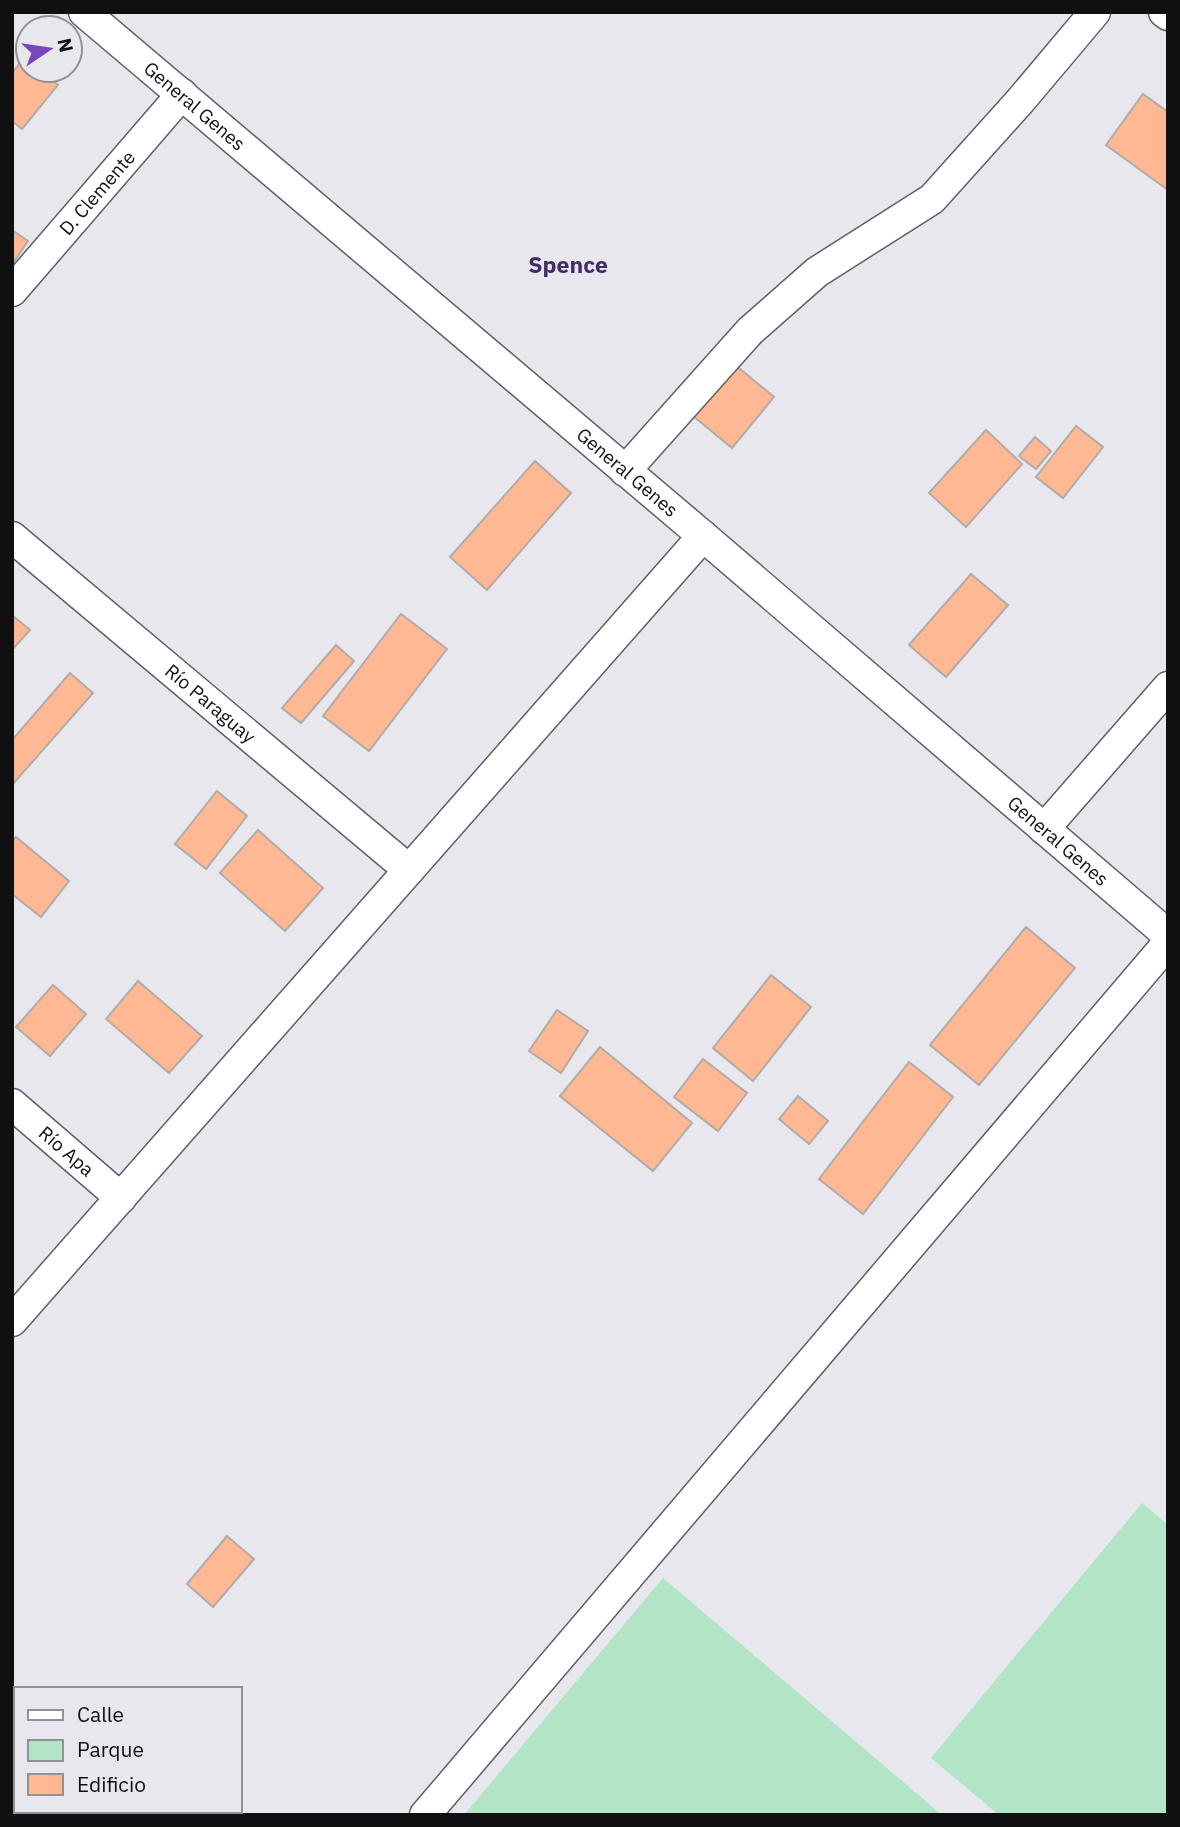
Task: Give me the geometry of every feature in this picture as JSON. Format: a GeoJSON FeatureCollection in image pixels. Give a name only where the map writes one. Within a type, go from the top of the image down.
{"type":"FeatureCollection","features":[{"type":"Feature","properties":{"kind":"street","name":"General Genes"},"geometry":{"type":"LineString","coordinates":[[83,12],[1168,935]]}},
{"type":"Feature","properties":{"kind":"street"},"geometry":{"type":"LineString","coordinates":[[625,471],[750,331],[817,272],[932,199],[1095,12]]}},
{"type":"Feature","properties":{"kind":"street","name":"D. Clemente"},"geometry":{"type":"LineString","coordinates":[[12,291],[182,94]]}},
{"type":"Feature","properties":{"kind":"street","name":"Río Paraguay"},"geometry":{"type":"LineString","coordinates":[[12,537],[410,870]]}},
{"type":"Feature","properties":{"kind":"street"},"geometry":{"type":"LineString","coordinates":[[12,1321],[703,537]]}},
{"type":"Feature","properties":{"kind":"street"},"geometry":{"type":"LineString","coordinates":[[1044,829],[1168,687]]}},
{"type":"Feature","properties":{"kind":"street"},"geometry":{"type":"LineString","coordinates":[[425,1815],[1168,943]]}},
{"type":"Feature","properties":{"kind":"street","name":"Río Apa"},"geometry":{"type":"LineString","coordinates":[[12,1104],[121,1199]]}},
{"type":"Feature","properties":{"kind":"green space"},"geometry":{"type":"Polygon","coordinates":[[[1142,1503],[1168,1525],[1168,1815],[999,1815],[931,1758],[1142,1503]]]}},
{"type":"Feature","properties":{"kind":"green space"},"geometry":{"type":"Polygon","coordinates":[[[663,1578],[942,1815],[464,1815],[663,1578]]]}},
{"type":"Feature","properties":{"kind":"building"},"geometry":{"type":"Polygon","coordinates":[[[14,70],[14,84],[58,85],[22,129],[12,121],[14,70]]]}},
{"type":"Feature","properties":{"kind":"building"},"geometry":{"type":"Polygon","coordinates":[[[1143,94],[1168,112],[1168,190],[1106,145],[1143,94]]]}},
{"type":"Feature","properties":{"kind":"building"},"geometry":{"type":"Polygon","coordinates":[[[12,230],[28,241],[12,265],[12,230]]]}},
{"type":"Feature","properties":{"kind":"building"},"geometry":{"type":"Polygon","coordinates":[[[728,359],[774,397],[732,448],[686,410],[728,359]]]}},
{"type":"Feature","properties":{"kind":"building"},"geometry":{"type":"Polygon","coordinates":[[[1076,426],[1103,447],[1063,498],[1036,477],[1076,426]]]}},
{"type":"Feature","properties":{"kind":"building"},"geometry":{"type":"Polygon","coordinates":[[[986,430],[1022,464],[966,527],[929,493],[986,430]]]}},
{"type":"Feature","properties":{"kind":"building"},"geometry":{"type":"Polygon","coordinates":[[[1035,437],[1051,451],[1036,469],[1019,456],[1035,437]]]}},
{"type":"Feature","properties":{"kind":"building"},"geometry":{"type":"Polygon","coordinates":[[[535,461],[571,493],[487,590],[450,557],[535,461]]]}},
{"type":"Feature","properties":{"kind":"building"},"geometry":{"type":"Polygon","coordinates":[[[971,574],[1008,605],[946,677],[909,645],[971,574]]]}},
{"type":"Feature","properties":{"kind":"building"},"geometry":{"type":"Polygon","coordinates":[[[401,614],[447,649],[369,751],[323,716],[401,614]]]}},
{"type":"Feature","properties":{"kind":"building"},"geometry":{"type":"Polygon","coordinates":[[[12,615],[30,630],[12,650],[12,615]]]}},
{"type":"Feature","properties":{"kind":"building"},"geometry":{"type":"Polygon","coordinates":[[[336,645],[354,661],[301,723],[282,708],[336,645]]]}},
{"type":"Feature","properties":{"kind":"building"},"geometry":{"type":"Polygon","coordinates":[[[70,673],[93,693],[12,785],[12,740],[70,673]]]}},
{"type":"Feature","properties":{"kind":"building"},"geometry":{"type":"Polygon","coordinates":[[[217,791],[247,816],[206,869],[175,844],[217,791]]]}},
{"type":"Feature","properties":{"kind":"building"},"geometry":{"type":"Polygon","coordinates":[[[258,830],[323,888],[285,931],[220,873],[258,830]]]}},
{"type":"Feature","properties":{"kind":"building"},"geometry":{"type":"Polygon","coordinates":[[[16,837],[69,881],[41,917],[12,894],[12,842],[16,837]]]}},
{"type":"Feature","properties":{"kind":"building"},"geometry":{"type":"Polygon","coordinates":[[[1026,927],[1075,968],[979,1085],[930,1045],[1026,927]]]}},
{"type":"Feature","properties":{"kind":"building"},"geometry":{"type":"Polygon","coordinates":[[[771,975],[811,1007],[753,1081],[713,1048],[771,975]]]}},
{"type":"Feature","properties":{"kind":"building"},"geometry":{"type":"Polygon","coordinates":[[[138,981],[202,1036],[169,1073],[106,1019],[138,981]]]}},
{"type":"Feature","properties":{"kind":"building"},"geometry":{"type":"Polygon","coordinates":[[[53,985],[86,1014],[50,1056],[16,1027],[53,985]]]}},
{"type":"Feature","properties":{"kind":"building"},"geometry":{"type":"Polygon","coordinates":[[[557,1010],[588,1031],[561,1073],[529,1051],[557,1010]]]}},
{"type":"Feature","properties":{"kind":"building"},"geometry":{"type":"Polygon","coordinates":[[[600,1047],[692,1123],[653,1171],[560,1096],[600,1047]]]}},
{"type":"Feature","properties":{"kind":"building"},"geometry":{"type":"Polygon","coordinates":[[[703,1059],[747,1093],[718,1131],[674,1097],[703,1059]]]}},
{"type":"Feature","properties":{"kind":"building"},"geometry":{"type":"Polygon","coordinates":[[[909,1062],[953,1097],[863,1214],[819,1179],[909,1062]]]}},
{"type":"Feature","properties":{"kind":"building"},"geometry":{"type":"Polygon","coordinates":[[[798,1096],[828,1121],[809,1144],[779,1119],[798,1096]]]}},
{"type":"Feature","properties":{"kind":"building"},"geometry":{"type":"Polygon","coordinates":[[[227,1536],[254,1559],[213,1607],[187,1584],[227,1536]]]}},
{"type":"Feature","properties":{"kind":"building"},"geometry":{"type":"Polygon","coordinates":[[[14,1792],[14,1813],[39,1813],[38,1815],[12,1815],[14,1792]]]}},
{"type":"Feature","properties":{"kind":"district","name":"Spence"},"geometry":{"type":"Point","coordinates":[568,265]}}]}
